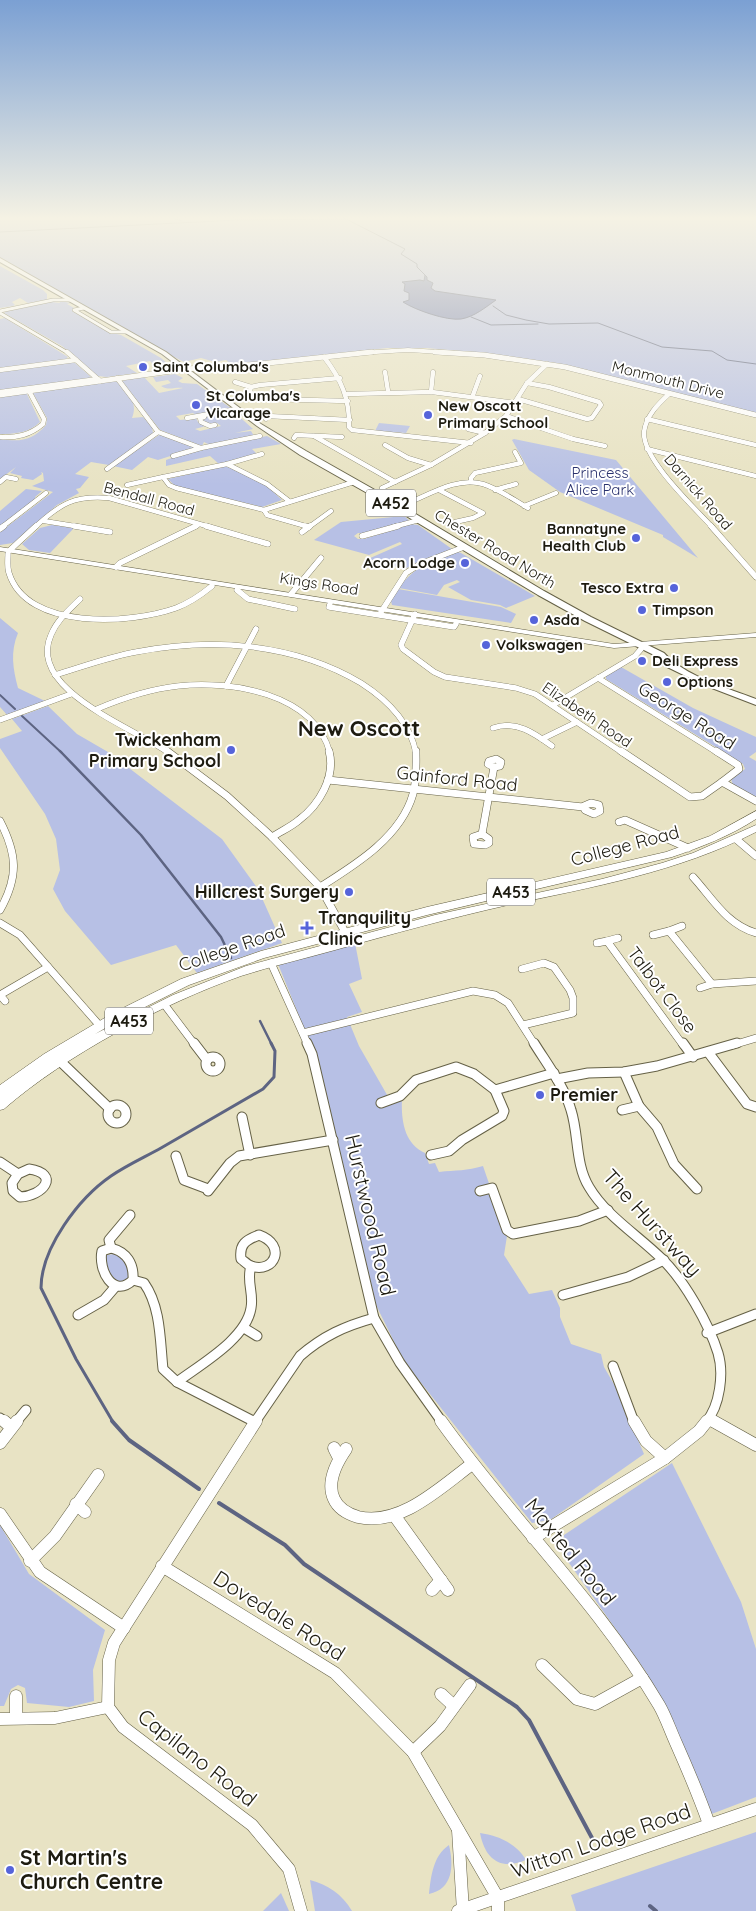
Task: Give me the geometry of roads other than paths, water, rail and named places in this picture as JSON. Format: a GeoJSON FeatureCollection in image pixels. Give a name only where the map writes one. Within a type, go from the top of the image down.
{"type":"FeatureCollection","features":[{"type":"Feature","properties":{"kind":"highway","name":"Chester Road North"},"geometry":{"type":"LineString","coordinates":[[84,308],[157,350],[200,384],[211,388],[284,442],[398,507],[541,593],[641,647]]}},
{"type":"Feature","properties":{"kind":"highway","name":"A452"},"geometry":{"type":"LineString","coordinates":[[641,647],[652,656],[707,683],[756,702]]}},
{"type":"Feature","properties":{"kind":"main road","name":"Kings Road"},"geometry":{"type":"LineString","coordinates":[[0,549],[6,552],[212,586],[291,594],[413,617],[622,650],[641,647]]}},
{"type":"Feature","properties":{"kind":"main road","name":"Kings Road"},"geometry":{"type":"LineString","coordinates":[[6,552],[116,568],[330,604],[382,610]]}},
{"type":"Feature","properties":{"kind":"main road","name":"Kings Road"},"geometry":{"type":"LineString","coordinates":[[413,617],[614,646],[641,647]]}},
{"type":"Feature","properties":{"kind":"main road"},"geometry":{"type":"LineString","coordinates":[[641,647],[693,640],[756,635]]}},
{"type":"Feature","properties":{"kind":"main road","name":"College Road"},"geometry":{"type":"LineString","coordinates":[[673,858],[688,848],[726,832],[756,814]]}},
{"type":"Feature","properties":{"kind":"main road","name":"College Road"},"geometry":{"type":"LineString","coordinates":[[0,1092],[48,1057],[102,1030],[185,982],[269,952],[348,937],[570,888],[736,839],[756,828]]}},
{"type":"Feature","properties":{"kind":"main road","name":"College Road"},"geometry":{"type":"LineString","coordinates":[[0,1105],[102,1030],[213,982],[348,937]]}},
{"type":"Feature","properties":{"kind":"street"},"geometry":{"type":"LineString","coordinates":[[0,312],[21,307]]}},
{"type":"Feature","properties":{"kind":"street","name":"Chester Road North"},"geometry":{"type":"LineString","coordinates":[[84,308],[74,310],[111,332],[125,332]]}},
{"type":"Feature","properties":{"kind":"street"},"geometry":{"type":"LineString","coordinates":[[0,312],[57,344],[99,380]]}},
{"type":"Feature","properties":{"kind":"street","name":"Monmouth Drive"},"geometry":{"type":"LineString","coordinates":[[0,393],[29,391],[183,369],[244,366],[379,351],[408,350],[484,356],[580,370],[756,415]]}},
{"type":"Feature","properties":{"kind":"street"},"geometry":{"type":"LineString","coordinates":[[324,357],[340,378],[347,394],[349,427],[356,432]]}},
{"type":"Feature","properties":{"kind":"street"},"geometry":{"type":"LineString","coordinates":[[0,370],[76,360]]}},
{"type":"Feature","properties":{"kind":"street"},"geometry":{"type":"LineString","coordinates":[[382,488],[430,465],[485,433],[506,416],[527,383],[547,364]]}},
{"type":"Feature","properties":{"kind":"street"},"geometry":{"type":"LineString","coordinates":[[385,372],[388,391]]}},
{"type":"Feature","properties":{"kind":"street"},"geometry":{"type":"LineString","coordinates":[[431,392],[430,372],[438,372]]}},
{"type":"Feature","properties":{"kind":"street"},"geometry":{"type":"LineString","coordinates":[[473,395],[478,376],[486,377]]}},
{"type":"Feature","properties":{"kind":"street"},"geometry":{"type":"LineString","coordinates":[[117,378],[158,432],[201,448]]}},
{"type":"Feature","properties":{"kind":"street"},"geometry":{"type":"LineString","coordinates":[[234,382],[251,388],[270,384],[340,378]]}},
{"type":"Feature","properties":{"kind":"street"},"geometry":{"type":"LineString","coordinates":[[0,393],[99,380]]}},
{"type":"Feature","properties":{"kind":"street"},"geometry":{"type":"LineString","coordinates":[[527,383],[549,387],[599,402],[601,405],[590,419],[589,425]]}},
{"type":"Feature","properties":{"kind":"street"},"geometry":{"type":"LineString","coordinates":[[251,388],[251,395],[263,399],[348,401]]}},
{"type":"Feature","properties":{"kind":"street"},"geometry":{"type":"LineString","coordinates":[[0,437],[24,436],[43,424],[44,419],[29,391]]}},
{"type":"Feature","properties":{"kind":"street"},"geometry":{"type":"LineString","coordinates":[[347,394],[388,391],[473,395],[517,401],[590,419]]}},
{"type":"Feature","properties":{"kind":"street"},"geometry":{"type":"LineString","coordinates":[[669,394],[652,409],[647,419],[756,445]]}},
{"type":"Feature","properties":{"kind":"street"},"geometry":{"type":"LineString","coordinates":[[187,418],[204,417],[237,409]]}},
{"type":"Feature","properties":{"kind":"street"},"geometry":{"type":"LineString","coordinates":[[266,419],[267,416],[350,420]]}},
{"type":"Feature","properties":{"kind":"street"},"geometry":{"type":"LineString","coordinates":[[506,416],[573,439],[602,445]]}},
{"type":"Feature","properties":{"kind":"street"},"geometry":{"type":"LineString","coordinates":[[202,428],[213,425],[200,420],[204,417]]}},
{"type":"Feature","properties":{"kind":"street","name":"Darnick Road"},"geometry":{"type":"LineString","coordinates":[[647,419],[644,436],[647,449],[654,462],[756,577]]}},
{"type":"Feature","properties":{"kind":"street"},"geometry":{"type":"LineString","coordinates":[[468,429],[485,433]]}},
{"type":"Feature","properties":{"kind":"street"},"geometry":{"type":"LineString","coordinates":[[107,469],[158,432]]}},
{"type":"Feature","properties":{"kind":"street"},"geometry":{"type":"LineString","coordinates":[[326,443],[356,432],[471,442]]}},
{"type":"Feature","properties":{"kind":"street"},"geometry":{"type":"LineString","coordinates":[[294,438],[296,435],[342,437]]}},
{"type":"Feature","properties":{"kind":"street"},"geometry":{"type":"LineString","coordinates":[[166,459],[201,448],[260,436]]}},
{"type":"Feature","properties":{"kind":"street"},"geometry":{"type":"LineString","coordinates":[[314,436],[395,482]]}},
{"type":"Feature","properties":{"kind":"street"},"geometry":{"type":"LineString","coordinates":[[385,445],[408,458],[430,465]]}},
{"type":"Feature","properties":{"kind":"street"},"geometry":{"type":"LineString","coordinates":[[647,449],[756,476]]}},
{"type":"Feature","properties":{"kind":"street"},"geometry":{"type":"LineString","coordinates":[[471,482],[471,478],[475,473],[522,465],[515,453],[508,454]]}},
{"type":"Feature","properties":{"kind":"street"},"geometry":{"type":"LineString","coordinates":[[128,485],[227,464],[262,454]]}},
{"type":"Feature","properties":{"kind":"street"},"geometry":{"type":"LineString","coordinates":[[227,464],[267,484],[289,500]]}},
{"type":"Feature","properties":{"kind":"street"},"geometry":{"type":"LineString","coordinates":[[483,466],[488,470]]}},
{"type":"Feature","properties":{"kind":"street"},"geometry":{"type":"LineString","coordinates":[[0,482],[6,477],[16,479]]}},
{"type":"Feature","properties":{"kind":"street"},"geometry":{"type":"LineString","coordinates":[[163,477],[171,486],[176,488],[264,510],[289,500],[354,482]]}},
{"type":"Feature","properties":{"kind":"street"},"geometry":{"type":"LineString","coordinates":[[398,507],[425,498],[439,490],[471,482],[483,484],[526,507],[556,493]]}},
{"type":"Feature","properties":{"kind":"street"},"geometry":{"type":"LineString","coordinates":[[495,490],[520,484]]}},
{"type":"Feature","properties":{"kind":"street"},"geometry":{"type":"LineString","coordinates":[[439,490],[479,510],[483,514]]}},
{"type":"Feature","properties":{"kind":"street"},"geometry":{"type":"LineString","coordinates":[[0,529],[46,493]]}},
{"type":"Feature","properties":{"kind":"street","name":"Bendall Road"},"geometry":{"type":"LineString","coordinates":[[1,563],[6,552],[61,506],[71,500],[93,497],[109,498],[268,544]]}},
{"type":"Feature","properties":{"kind":"street"},"geometry":{"type":"LineString","coordinates":[[264,510],[267,515],[309,527]]}},
{"type":"Feature","properties":{"kind":"street"},"geometry":{"type":"LineString","coordinates":[[302,532],[318,517],[331,511]]}},
{"type":"Feature","properties":{"kind":"street"},"geometry":{"type":"LineString","coordinates":[[455,520],[461,521],[483,514],[492,516]]}},
{"type":"Feature","properties":{"kind":"street"},"geometry":{"type":"LineString","coordinates":[[362,536],[419,520]]}},
{"type":"Feature","properties":{"kind":"street"},"geometry":{"type":"LineString","coordinates":[[44,521],[110,532]]}},
{"type":"Feature","properties":{"kind":"street"},"geometry":{"type":"LineString","coordinates":[[116,568],[120,564],[198,524]]}},
{"type":"Feature","properties":{"kind":"street"},"geometry":{"type":"LineString","coordinates":[[382,610],[406,573],[420,564],[464,547]]}},
{"type":"Feature","properties":{"kind":"street"},"geometry":{"type":"LineString","coordinates":[[291,594],[321,558]]}},
{"type":"Feature","properties":{"kind":"street"},"geometry":{"type":"LineString","coordinates":[[22,603],[62,617],[102,619],[153,613],[194,599],[212,586]]}},
{"type":"Feature","properties":{"kind":"street","name":"Kings Road"},"geometry":{"type":"LineString","coordinates":[[237,590],[248,600],[295,609]]}},
{"type":"Feature","properties":{"kind":"street"},"geometry":{"type":"LineString","coordinates":[[80,599],[62,617],[50,634],[47,646],[50,668],[54,675],[71,694],[165,750],[228,796],[272,836],[320,887],[348,937]]}},
{"type":"Feature","properties":{"kind":"street","name":"Kings Road"},"geometry":{"type":"LineString","coordinates":[[330,604],[329,607],[413,617]]}},
{"type":"Feature","properties":{"kind":"street","name":"Elizabeth Road"},"geometry":{"type":"LineString","coordinates":[[413,617],[401,645],[403,649],[434,672],[445,677],[523,690],[553,704],[577,722],[694,798],[702,796],[722,782]]}},
{"type":"Feature","properties":{"kind":"street"},"geometry":{"type":"LineString","coordinates":[[226,686],[256,629]]}},
{"type":"Feature","properties":{"kind":"street"},"geometry":{"type":"LineString","coordinates":[[54,675],[106,659],[146,650],[199,645],[246,647],[296,655],[318,663],[354,679],[388,704],[400,717],[416,750],[418,765],[410,802],[402,816],[373,851],[320,887]]}},
{"type":"Feature","properties":{"kind":"street"},"geometry":{"type":"LineString","coordinates":[[553,704],[636,656],[641,647]]}},
{"type":"Feature","properties":{"kind":"street","name":"George Road"},"geometry":{"type":"LineString","coordinates":[[598,678],[738,766],[739,770],[722,782]]}},
{"type":"Feature","properties":{"kind":"street"},"geometry":{"type":"LineString","coordinates":[[97,709],[133,694],[158,689],[191,686],[226,686],[255,692],[285,702],[314,723],[325,739],[330,752],[331,768],[323,794],[298,821],[272,836]]}},
{"type":"Feature","properties":{"kind":"street"},"geometry":{"type":"LineString","coordinates":[[0,720],[71,694]]}},
{"type":"Feature","properties":{"kind":"street"},"geometry":{"type":"LineString","coordinates":[[542,739],[577,722]]}},
{"type":"Feature","properties":{"kind":"street"},"geometry":{"type":"LineString","coordinates":[[493,728],[512,723],[552,746]]}},
{"type":"Feature","properties":{"kind":"street"},"geometry":{"type":"LineString","coordinates":[[482,834],[494,767]]}},
{"type":"Feature","properties":{"kind":"street","name":"Gainford Road"},"geometry":{"type":"LineString","coordinates":[[328,780],[583,807]]}},
{"type":"Feature","properties":{"kind":"street"},"geometry":{"type":"LineString","coordinates":[[722,782],[756,801]]}},
{"type":"Feature","properties":{"kind":"street"},"geometry":{"type":"LineString","coordinates":[[619,822],[625,820],[688,848]]}},
{"type":"Feature","properties":{"kind":"street"},"geometry":{"type":"LineString","coordinates":[[0,821],[11,845],[13,860],[13,879],[0,910]]}},
{"type":"Feature","properties":{"kind":"street"},"geometry":{"type":"LineString","coordinates":[[736,839],[756,856]]}},
{"type":"Feature","properties":{"kind":"street"},"geometry":{"type":"LineString","coordinates":[[693,877],[703,882],[722,914],[737,926],[756,933]]}},
{"type":"Feature","properties":{"kind":"street"},"geometry":{"type":"LineString","coordinates":[[713,918],[722,914]]}},
{"type":"Feature","properties":{"kind":"street"},"geometry":{"type":"LineString","coordinates":[[0,923],[20,935],[102,1030]]}},
{"type":"Feature","properties":{"kind":"street"},"geometry":{"type":"LineString","coordinates":[[654,934],[682,926]]}},
{"type":"Feature","properties":{"kind":"street"},"geometry":{"type":"LineString","coordinates":[[669,931],[712,984]]}},
{"type":"Feature","properties":{"kind":"street","name":"Talbot Close"},"geometry":{"type":"LineString","coordinates":[[597,943],[618,938]]}},
{"type":"Feature","properties":{"kind":"street","name":"Talbot Close"},"geometry":{"type":"LineString","coordinates":[[607,941],[631,976],[693,1057]]}},
{"type":"Feature","properties":{"kind":"street"},"geometry":{"type":"LineString","coordinates":[[522,970],[544,963],[554,967],[573,998],[573,1012],[523,1024]]}},
{"type":"Feature","properties":{"kind":"street","name":"Hurstwood Road"},"geometry":{"type":"LineString","coordinates":[[124,1628],[255,1422],[300,1356],[318,1340],[338,1328],[374,1318],[312,1054],[271,964]]}},
{"type":"Feature","properties":{"kind":"street"},"geometry":{"type":"LineString","coordinates":[[5,1001],[0,995],[48,967]]}},
{"type":"Feature","properties":{"kind":"street"},"geometry":{"type":"LineString","coordinates":[[700,988],[712,984],[756,981]]}},
{"type":"Feature","properties":{"kind":"street","name":"The Hurstway"},"geometry":{"type":"LineString","coordinates":[[303,1033],[473,991],[502,998],[508,1003],[523,1024],[556,1076],[571,1110],[580,1166],[589,1187],[608,1210],[664,1260],[692,1296],[718,1354],[720,1380],[717,1398],[709,1419],[699,1431],[666,1458],[533,1538]]}},
{"type":"Feature","properties":{"kind":"street"},"geometry":{"type":"LineString","coordinates":[[164,1004],[207,1060]]}},
{"type":"Feature","properties":{"kind":"street"},"geometry":{"type":"LineString","coordinates":[[495,1090],[556,1076],[624,1072],[693,1057],[756,1038]]}},
{"type":"Feature","properties":{"kind":"street"},"geometry":{"type":"LineString","coordinates":[[708,1052],[747,1104],[756,1108]]}},
{"type":"Feature","properties":{"kind":"street"},"geometry":{"type":"LineString","coordinates":[[61,1062],[110,1109]]}},
{"type":"Feature","properties":{"kind":"street"},"geometry":{"type":"LineString","coordinates":[[381,1103],[400,1096],[416,1080],[456,1067],[466,1069],[495,1090],[504,1111],[502,1116],[462,1140],[449,1151],[431,1155]]}},
{"type":"Feature","properties":{"kind":"street"},"geometry":{"type":"LineString","coordinates":[[624,1072],[638,1106],[657,1127],[674,1164],[697,1189]]}},
{"type":"Feature","properties":{"kind":"street"},"geometry":{"type":"LineString","coordinates":[[622,1110],[638,1106]]}},
{"type":"Feature","properties":{"kind":"street"},"geometry":{"type":"LineString","coordinates":[[242,1116],[249,1151]]}},
{"type":"Feature","properties":{"kind":"street"},"geometry":{"type":"LineString","coordinates":[[176,1156],[184,1180],[208,1190],[230,1163],[249,1151],[333,1140]]}},
{"type":"Feature","properties":{"kind":"street"},"geometry":{"type":"LineString","coordinates":[[0,1162],[18,1174]]}},
{"type":"Feature","properties":{"kind":"street"},"geometry":{"type":"LineString","coordinates":[[480,1191],[492,1188],[507,1230],[513,1234],[579,1221],[608,1210]]}},
{"type":"Feature","properties":{"kind":"street"},"geometry":{"type":"LineString","coordinates":[[111,1248],[109,1240],[130,1215]]}},
{"type":"Feature","properties":{"kind":"street"},"geometry":{"type":"LineString","coordinates":[[111,1248],[118,1250],[130,1260],[133,1268],[133,1280],[128,1286],[123,1288],[116,1286],[108,1280],[100,1261],[102,1251],[111,1248]]}},
{"type":"Feature","properties":{"kind":"street"},"geometry":{"type":"LineString","coordinates":[[563,1295],[628,1277],[664,1260]]}},
{"type":"Feature","properties":{"kind":"street"},"geometry":{"type":"LineString","coordinates":[[177,1382],[230,1342],[244,1328],[253,1305],[247,1276],[251,1266]]}},
{"type":"Feature","properties":{"kind":"street"},"geometry":{"type":"LineString","coordinates":[[133,1280],[140,1281],[148,1287],[155,1307],[151,1324],[162,1368],[177,1382],[255,1422]]}},
{"type":"Feature","properties":{"kind":"street"},"geometry":{"type":"LineString","coordinates":[[78,1315],[100,1304],[110,1296],[116,1286]]}},
{"type":"Feature","properties":{"kind":"street"},"geometry":{"type":"LineString","coordinates":[[707,1333],[756,1314]]}},
{"type":"Feature","properties":{"kind":"street","name":"Maxted Road"},"geometry":{"type":"LineString","coordinates":[[374,1318],[400,1363],[472,1464],[591,1608],[642,1678],[662,1712],[700,1798],[709,1824]]}},
{"type":"Feature","properties":{"kind":"street"},"geometry":{"type":"LineString","coordinates":[[244,1328],[257,1336]]}},
{"type":"Feature","properties":{"kind":"street"},"geometry":{"type":"LineString","coordinates":[[613,1366],[635,1424],[646,1441],[666,1458]]}},
{"type":"Feature","properties":{"kind":"street"},"geometry":{"type":"LineString","coordinates":[[0,1443],[26,1410]]}},
{"type":"Feature","properties":{"kind":"street"},"geometry":{"type":"LineString","coordinates":[[0,1418],[12,1427]]}},
{"type":"Feature","properties":{"kind":"street"},"geometry":{"type":"LineString","coordinates":[[709,1419],[756,1445]]}},
{"type":"Feature","properties":{"kind":"street"},"geometry":{"type":"LineString","coordinates":[[340,1452],[331,1492],[338,1506],[352,1516],[369,1519],[394,1515],[428,1495],[472,1464]]}},
{"type":"Feature","properties":{"kind":"street"},"geometry":{"type":"LineString","coordinates":[[30,1561],[55,1536],[98,1475]]}},
{"type":"Feature","properties":{"kind":"street"},"geometry":{"type":"LineString","coordinates":[[76,1504],[86,1512]]}},
{"type":"Feature","properties":{"kind":"street"},"geometry":{"type":"LineString","coordinates":[[0,1514],[16,1535],[30,1561],[40,1572],[124,1628],[114,1643],[109,1660],[108,1707],[74,1716],[44,1720],[16,1716],[0,1718]]}},
{"type":"Feature","properties":{"kind":"street"},"geometry":{"type":"LineString","coordinates":[[394,1515],[444,1585],[432,1590]]}},
{"type":"Feature","properties":{"kind":"street","name":"Dovedale Road"},"geometry":{"type":"LineString","coordinates":[[162,1566],[335,1673],[413,1752],[458,1828],[498,1905]]}},
{"type":"Feature","properties":{"kind":"street"},"geometry":{"type":"LineString","coordinates":[[542,1665],[577,1699],[596,1704],[642,1678]]}},
{"type":"Feature","properties":{"kind":"street"},"geometry":{"type":"LineString","coordinates":[[413,1752],[440,1726],[470,1685]]}},
{"type":"Feature","properties":{"kind":"street"},"geometry":{"type":"LineString","coordinates":[[441,1694],[454,1706]]}},
{"type":"Feature","properties":{"kind":"street"},"geometry":{"type":"LineString","coordinates":[[16,1696],[16,1716]]}},
{"type":"Feature","properties":{"kind":"street","name":"Capilano Road"},"geometry":{"type":"LineString","coordinates":[[108,1707],[123,1727],[252,1826],[274,1849],[289,1869],[301,1911]]}},
{"type":"Feature","properties":{"kind":"street","name":"Witton Lodge Road"},"geometry":{"type":"LineString","coordinates":[[461,1911],[498,1905],[709,1824],[756,1809]]}},
{"type":"Feature","properties":{"kind":"street","name":"Dovedale Road"},"geometry":{"type":"LineString","coordinates":[[458,1828],[461,1911]]}},
{"type":"Feature","properties":{"kind":"waterway"},"geometry":{"type":"LineString","coordinates":[[495,307],[506,315],[549,324],[598,323],[662,347],[712,351],[727,360],[756,364]]}},
{"type":"Feature","properties":{"kind":"waterway"},"geometry":{"type":"LineString","coordinates":[[471,317],[491,325],[538,324]]}},
{"type":"Feature","properties":{"kind":"waterway"},"geometry":{"type":"LineString","coordinates":[[0,695],[15,709]]}},
{"type":"Feature","properties":{"kind":"waterway"},"geometry":{"type":"LineString","coordinates":[[22,716],[61,752]]}},
{"type":"Feature","properties":{"kind":"waterway"},"geometry":{"type":"LineString","coordinates":[[61,752],[141,835],[221,937],[231,958]]}},
{"type":"Feature","properties":{"kind":"waterway"},"geometry":{"type":"LineString","coordinates":[[113,1422],[76,1359],[41,1288],[47,1257],[64,1225],[99,1185],[123,1168],[263,1089],[274,1077],[275,1051],[260,1021]]}},
{"type":"Feature","properties":{"kind":"waterway"},"geometry":{"type":"LineString","coordinates":[[112,1421],[129,1440],[199,1489]]}},
{"type":"Feature","properties":{"kind":"waterway"},"geometry":{"type":"LineString","coordinates":[[219,1503],[285,1545],[304,1564],[517,1707],[529,1720],[592,1838]]}},
{"type":"Feature","properties":{"kind":"waterway"},"geometry":{"type":"LineString","coordinates":[[650,1906],[656,1911]]}},
{"type":"Feature","properties":{"kind":"place","name":"Saint Columba's"},"geometry":{"type":"Point","coordinates":[143,367]}},
{"type":"Feature","properties":{"kind":"place","name":"St Columba's Vicarage"},"geometry":{"type":"Point","coordinates":[196,405]}},
{"type":"Feature","properties":{"kind":"place","name":"New Oscott Primary School"},"geometry":{"type":"Point","coordinates":[428,415]}},
{"type":"Feature","properties":{"kind":"place","name":"Bannatyne Health Club"},"geometry":{"type":"Point","coordinates":[636,538]}},
{"type":"Feature","properties":{"kind":"place","name":"Acorn Lodge"},"geometry":{"type":"Point","coordinates":[465,563]}},
{"type":"Feature","properties":{"kind":"place","name":"Tesco Extra"},"geometry":{"type":"Point","coordinates":[674,588]}},
{"type":"Feature","properties":{"kind":"place","name":"Timpson"},"geometry":{"type":"Point","coordinates":[642,610]}},
{"type":"Feature","properties":{"kind":"place","name":"Asda"},"geometry":{"type":"Point","coordinates":[534,620]}},
{"type":"Feature","properties":{"kind":"place","name":"Volkswagen"},"geometry":{"type":"Point","coordinates":[486,645]}},
{"type":"Feature","properties":{"kind":"place","name":"Deli Express"},"geometry":{"type":"Point","coordinates":[642,661]}},
{"type":"Feature","properties":{"kind":"place","name":"Options"},"geometry":{"type":"Point","coordinates":[667,682]}},
{"type":"Feature","properties":{"kind":"place","name":"Twickenham Primary School"},"geometry":{"type":"Point","coordinates":[231,750]}},
{"type":"Feature","properties":{"kind":"place","name":"Hillcrest Surgery"},"geometry":{"type":"Point","coordinates":[349,892]}},
{"type":"Feature","properties":{"kind":"place","name":"Tranquility Clinic"},"geometry":{"type":"Point","coordinates":[307,928]}},
{"type":"Feature","properties":{"kind":"place","name":"Premier"},"geometry":{"type":"Point","coordinates":[540,1095]}},
{"type":"Feature","properties":{"kind":"place","name":"St Martin's Church Centre"},"geometry":{"type":"Point","coordinates":[10,1870]}},
{"type":"Feature","properties":{"kind":"district","name":"New Oscott"},"geometry":{"type":"Point","coordinates":[359,728]}},
{"type":"Feature","properties":{"kind":"park label","name":"Princess Alice Park"},"geometry":{"type":"Point","coordinates":[600,482]}}]}
